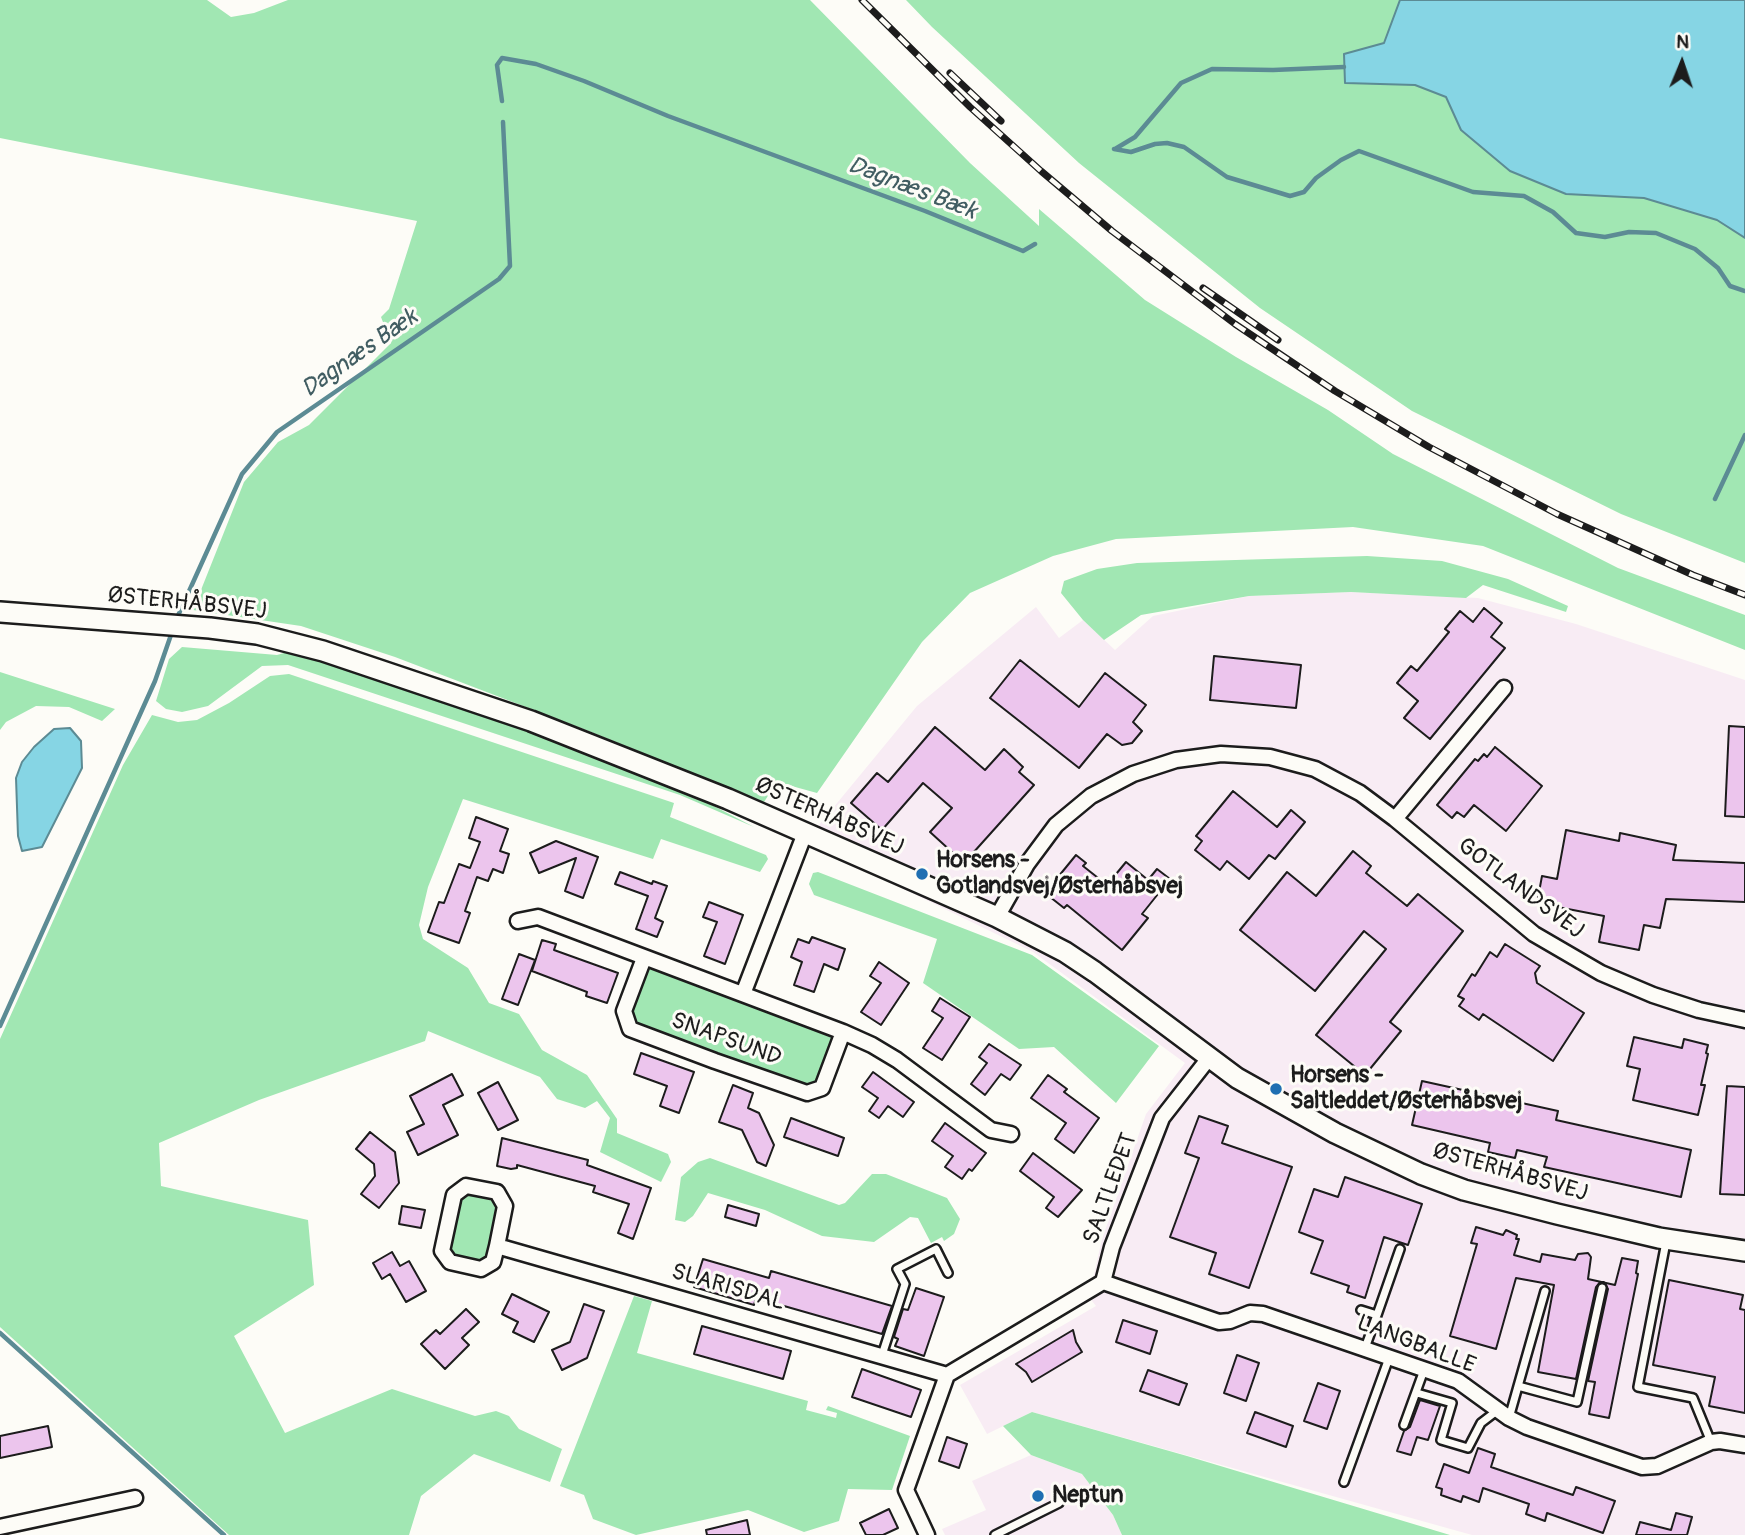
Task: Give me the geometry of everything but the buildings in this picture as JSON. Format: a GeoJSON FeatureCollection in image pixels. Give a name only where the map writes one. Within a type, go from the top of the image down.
{"type":"FeatureCollection","features":[{"type":"Feature","properties":{"kind":"street","name":"ØSTERHÅBSVEJ"},"geometry":{"type":"LineString","coordinates":[[0,612],[193,626],[257,634],[290,641],[544,726],[716,795],[997,917],[1065,952],[1237,1077],[1335,1133],[1421,1174],[1464,1190],[1667,1239],[1745,1251]]}},
{"type":"Feature","properties":{"kind":"street"},"geometry":{"type":"LineString","coordinates":[[1395,819],[1504,688]]}},
{"type":"Feature","properties":{"kind":"street","name":"GOTLANDSVEJ"},"geometry":{"type":"LineString","coordinates":[[997,917],[1027,864],[1056,825],[1091,796],[1133,774],[1176,760],[1221,754],[1270,757],[1315,769],[1360,793],[1534,934],[1601,973],[1653,995],[1699,1010],[1745,1020]]}},
{"type":"Feature","properties":{"kind":"street"},"geometry":{"type":"LineString","coordinates":[[743,994],[805,833]]}},
{"type":"Feature","properties":{"kind":"street"},"geometry":{"type":"LineString","coordinates":[[518,921],[538,917],[844,1032],[897,1060],[991,1129],[1011,1134]]}},
{"type":"Feature","properties":{"kind":"street","name":"SNAPSUND"},"geometry":{"type":"LineString","coordinates":[[644,958],[624,1012],[630,1029],[715,1061],[807,1093],[822,1088],[844,1032]]}},
{"type":"Feature","properties":{"kind":"street","name":"SALTLEDET"},"geometry":{"type":"LineString","coordinates":[[947,1375],[1103,1282],[1112,1247],[1162,1118],[1209,1058]]}},
{"type":"Feature","properties":{"kind":"street"},"geometry":{"type":"LineString","coordinates":[[466,1186],[498,1192],[505,1206],[497,1246],[494,1262],[481,1269],[450,1262],[442,1251],[454,1195],[466,1186]]}},
{"type":"Feature","properties":{"kind":"street","name":"SLARISDAL"},"geometry":{"type":"LineString","coordinates":[[497,1246],[947,1375]]}},
{"type":"Feature","properties":{"kind":"street","name":"LANGBALLE"},"geometry":{"type":"LineString","coordinates":[[1103,1282],[1219,1322],[1230,1321],[1250,1312],[1263,1314],[1424,1369],[1458,1381],[1527,1427],[1642,1467],[1657,1466],[1711,1442],[1745,1445]]}},
{"type":"Feature","properties":{"kind":"street"},"geometry":{"type":"LineString","coordinates":[[927,1535],[906,1490],[947,1375]]}},
{"type":"Feature","properties":{"kind":"street"},"geometry":{"type":"LineString","coordinates":[[0,1527],[135,1499]]}},
{"type":"Feature","properties":{"kind":"lane"},"geometry":{"type":"LineString","coordinates":[[1667,1239],[1638,1387],[1693,1398],[1711,1442]]}},
{"type":"Feature","properties":{"kind":"lane"},"geometry":{"type":"LineString","coordinates":[[882,1355],[905,1284],[897,1269],[936,1249],[948,1273]]}},
{"type":"Feature","properties":{"kind":"lane"},"geometry":{"type":"LineString","coordinates":[[1365,1349],[1400,1249]]}},
{"type":"Feature","properties":{"kind":"lane"},"geometry":{"type":"LineString","coordinates":[[1518,1386],[1577,1402],[1602,1288]]}},
{"type":"Feature","properties":{"kind":"lane"},"geometry":{"type":"LineString","coordinates":[[1417,1393],[1452,1403],[1441,1440],[1468,1448],[1481,1423],[1504,1414],[1518,1386],[1545,1291]]}},
{"type":"Feature","properties":{"kind":"lane"},"geometry":{"type":"LineString","coordinates":[[1361,1310],[1377,1315]]}},
{"type":"Feature","properties":{"kind":"lane"},"geometry":{"type":"LineString","coordinates":[[1345,1482],[1389,1357]]}},
{"type":"Feature","properties":{"kind":"lane"},"geometry":{"type":"LineString","coordinates":[[1404,1425],[1424,1369]]}},
{"type":"Feature","properties":{"kind":"lane"},"geometry":{"type":"LineString","coordinates":[[995,1535],[1059,1503]]}},
{"type":"Feature","properties":{"kind":"shaded area"},"geometry":{"type":"Polygon","coordinates":[[[1351,592],[1478,598],[1576,624],[1745,680],[1745,1535],[1472,1535],[1032,1412],[987,1434],[960,1385],[1096,1306],[1089,1297],[1102,1239],[1146,1114],[1185,1063],[1033,952],[871,873],[815,850],[819,825],[917,706],[1036,607],[1059,638],[1083,620],[1115,650],[1153,616],[1249,596],[1351,592]]]}},
{"type":"Feature","properties":{"kind":"shaded area","name":"Neptun"},"geometry":{"type":"Polygon","coordinates":[[[1031,1455],[1082,1474],[1113,1515],[1122,1535],[945,1535],[942,1529],[986,1510],[972,1481],[1031,1455]]]}},
{"type":"Feature","properties":{"kind":"green space"},"geometry":{"type":"Polygon","coordinates":[[[0,0],[207,0],[231,17],[254,13],[288,0],[810,0],[970,163],[1039,226],[1039,209],[1145,300],[1328,410],[1393,454],[1618,568],[1745,615],[1745,650],[1483,546],[1353,527],[1116,539],[1053,556],[970,593],[922,642],[817,793],[777,782],[764,802],[395,657],[301,626],[193,610],[244,482],[278,442],[309,425],[391,343],[381,317],[389,309],[417,221],[0,138],[0,0]]]}},
{"type":"Feature","properties":{"kind":"green space"},"geometry":{"type":"Polygon","coordinates":[[[906,0],[1400,0],[1384,43],[1345,83],[1415,85],[1446,97],[1461,130],[1510,171],[1566,194],[1644,198],[1717,220],[1745,238],[1745,563],[1621,514],[1412,411],[1260,308],[1079,163],[906,0]]]}},
{"type":"Feature","properties":{"kind":"green space"},"geometry":{"type":"Polygon","coordinates":[[[1367,556],[1442,561],[1508,579],[1568,606],[1566,612],[1483,585],[1466,598],[1351,592],[1249,596],[1141,615],[1104,640],[1061,593],[1064,581],[1097,569],[1137,563],[1367,556]]]}},
{"type":"Feature","properties":{"kind":"green space"},"geometry":{"type":"Polygon","coordinates":[[[182,647],[277,655],[291,651],[438,698],[685,791],[754,827],[680,795],[288,665],[262,666],[208,706],[182,712],[166,709],[156,701],[169,659],[182,647]]]}},
{"type":"Feature","properties":{"kind":"green space"},"geometry":{"type":"Polygon","coordinates":[[[0,672],[115,709],[102,721],[69,707],[36,706],[6,722],[0,730],[0,672]]]}},
{"type":"Feature","properties":{"kind":"green space"},"geometry":{"type":"Polygon","coordinates":[[[289,674],[674,803],[670,817],[766,855],[768,859],[760,872],[661,839],[653,859],[463,799],[428,887],[419,925],[423,939],[468,968],[489,1003],[519,1014],[542,1050],[587,1075],[617,1119],[617,1133],[668,1154],[671,1162],[661,1182],[600,1152],[610,1118],[597,1101],[585,1108],[557,1099],[540,1077],[428,1031],[425,1041],[259,1100],[159,1143],[161,1186],[308,1220],[314,1285],[234,1336],[285,1433],[392,1389],[475,1416],[496,1411],[509,1416],[519,1429],[562,1449],[550,1482],[474,1454],[421,1496],[409,1535],[229,1535],[0,1327],[0,1039],[123,765],[152,715],[178,722],[197,720],[270,676],[289,674]]]}},
{"type":"Feature","properties":{"kind":"green space"},"geometry":{"type":"Polygon","coordinates":[[[818,872],[1032,955],[1159,1046],[1116,1103],[1054,1047],[1019,1049],[923,983],[937,939],[814,895],[809,884],[813,873],[818,872]]]}},
{"type":"Feature","properties":{"kind":"green space"},"geometry":{"type":"Polygon","coordinates":[[[653,966],[828,1033],[833,1041],[816,1085],[809,1089],[631,1022],[628,1014],[644,971],[653,966]]]}},
{"type":"Feature","properties":{"kind":"green space"},"geometry":{"type":"Polygon","coordinates":[[[710,1158],[839,1205],[845,1203],[872,1174],[886,1174],[947,1198],[960,1219],[954,1234],[944,1241],[942,1237],[931,1243],[918,1218],[910,1217],[874,1242],[822,1236],[765,1210],[708,1193],[693,1216],[685,1222],[675,1220],[681,1177],[698,1162],[710,1158]]]}},
{"type":"Feature","properties":{"kind":"green space"},"geometry":{"type":"Polygon","coordinates":[[[467,1193],[493,1199],[496,1205],[486,1258],[480,1261],[453,1255],[449,1249],[460,1197],[467,1193]]]}},
{"type":"Feature","properties":{"kind":"green space"},"geometry":{"type":"Polygon","coordinates":[[[634,1296],[652,1301],[637,1353],[808,1401],[806,1410],[836,1418],[837,1413],[826,1410],[828,1406],[910,1436],[892,1490],[848,1489],[839,1521],[804,1532],[748,1510],[636,1535],[593,1519],[584,1495],[560,1486],[634,1296]]]}},
{"type":"Feature","properties":{"kind":"green space"},"geometry":{"type":"Polygon","coordinates":[[[1032,1412],[1450,1535],[1122,1535],[1113,1515],[1082,1474],[1031,1455],[1003,1426],[1032,1412]]]}},
{"type":"Feature","properties":{"kind":"water"},"geometry":{"type":"Polygon","coordinates":[[[1400,0],[1745,0],[1745,238],[1717,220],[1644,198],[1566,194],[1510,171],[1461,130],[1446,97],[1415,85],[1345,83],[1344,54],[1384,43],[1400,0]]]}},
{"type":"Feature","properties":{"kind":"water"},"geometry":{"type":"Polygon","coordinates":[[[70,728],[81,741],[82,768],[42,847],[22,851],[18,836],[16,778],[22,762],[54,729],[70,728]]]}},
{"type":"Feature","properties":{"kind":"waterway","name":"Dagnæs Bæk"},"geometry":{"type":"LineString","coordinates":[[502,101],[497,65],[502,58],[536,64],[925,211],[1023,251],[1035,244]]}},
{"type":"Feature","properties":{"kind":"waterway","name":"Dagnæs Bæk"},"geometry":{"type":"LineString","coordinates":[[1115,149],[1135,137],[1181,83],[1212,69],[1344,67]]}},
{"type":"Feature","properties":{"kind":"waterway","name":"Dagnæs Bæk"},"geometry":{"type":"LineString","coordinates":[[176,620],[242,474],[277,432],[499,279],[510,266],[503,122]]}},
{"type":"Feature","properties":{"kind":"waterway"},"geometry":{"type":"LineString","coordinates":[[1114,149],[1131,152],[1167,143],[1184,147],[1227,177],[1290,196],[1304,192],[1316,178],[1359,151],[1473,192],[1524,196],[1553,212],[1576,233],[1605,237],[1629,232],[1656,233],[1695,249],[1718,268],[1730,286],[1745,291]]}},
{"type":"Feature","properties":{"kind":"waterway"},"geometry":{"type":"LineString","coordinates":[[1715,499],[1745,435]]}},
{"type":"Feature","properties":{"kind":"waterway"},"geometry":{"type":"LineString","coordinates":[[0,1026],[155,681],[172,632]]}},
{"type":"Feature","properties":{"kind":"waterway"},"geometry":{"type":"LineString","coordinates":[[0,1333],[224,1535]]}},
{"type":"Feature","properties":{"kind":"railway"},"geometry":{"type":"LineString","coordinates":[[862,0],[970,107],[1041,171],[1112,231],[1235,324],[1335,391],[1429,447],[1557,514],[1693,575],[1745,595]]}},
{"type":"Feature","properties":{"kind":"railway"},"geometry":{"type":"LineString","coordinates":[[950,73],[1001,121]]}},
{"type":"Feature","properties":{"kind":"railway"},"geometry":{"type":"LineString","coordinates":[[1203,288],[1278,340]]}},
{"type":"Feature","properties":{"kind":"place","name":"Horsens - Gotlandsvej/Østerhåbsvej"},"geometry":{"type":"Point","coordinates":[922,874]}},
{"type":"Feature","properties":{"kind":"place","name":"Horsens - Saltleddet/Østerhåbsvej"},"geometry":{"type":"Point","coordinates":[1276,1089]}},
{"type":"Feature","properties":{"kind":"place","name":"Neptun"},"geometry":{"type":"Point","coordinates":[1038,1496]}}]}
